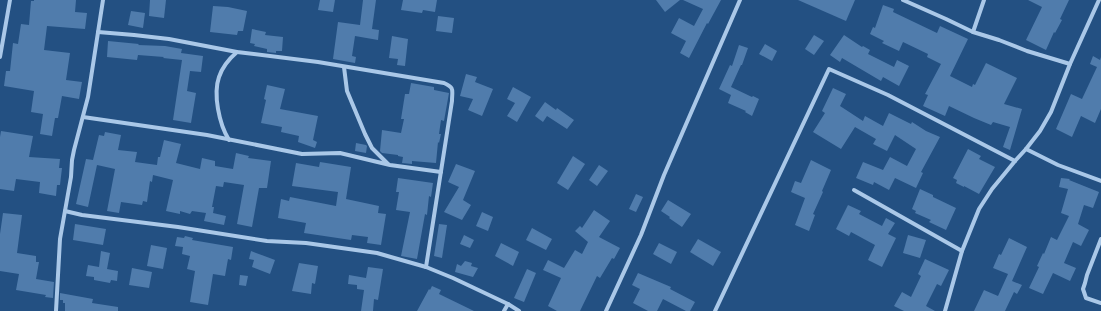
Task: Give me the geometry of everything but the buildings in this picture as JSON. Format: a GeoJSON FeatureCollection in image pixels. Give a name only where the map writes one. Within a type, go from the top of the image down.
{"type":"FeatureCollection","features":[{"type":"Feature","properties":{"kind":"street"},"geometry":{"type":"LineString","coordinates":[[0,57],[10,0]]}},
{"type":"Feature","properties":{"kind":"street"},"geometry":{"type":"LineString","coordinates":[[56,311],[60,239],[66,211],[74,150],[90,85],[103,0]]}},
{"type":"Feature","properties":{"kind":"street"},"geometry":{"type":"LineString","coordinates":[[606,311],[641,235],[664,175],[740,0]]}},
{"type":"Feature","properties":{"kind":"street"},"geometry":{"type":"LineString","coordinates":[[903,0],[974,32],[1027,51],[1070,64]]}},
{"type":"Feature","properties":{"kind":"street"},"geometry":{"type":"LineString","coordinates":[[974,32],[984,0]]}},
{"type":"Feature","properties":{"kind":"street"},"geometry":{"type":"LineString","coordinates":[[945,311],[962,251],[979,210],[992,189],[1026,149],[1051,112],[1070,64],[1099,0]]}},
{"type":"Feature","properties":{"kind":"street"},"geometry":{"type":"LineString","coordinates":[[98,32],[169,39],[237,52],[318,62],[444,83],[450,86],[453,89],[452,101],[426,267]]}},
{"type":"Feature","properties":{"kind":"street"},"geometry":{"type":"LineString","coordinates":[[229,140],[225,134],[220,116],[217,84],[219,75],[223,68],[237,52]]}},
{"type":"Feature","properties":{"kind":"street"},"geometry":{"type":"LineString","coordinates":[[344,67],[347,91],[372,148],[390,166]]}},
{"type":"Feature","properties":{"kind":"street"},"geometry":{"type":"LineString","coordinates":[[715,311],[829,69],[888,95],[1015,161]]}},
{"type":"Feature","properties":{"kind":"street"},"geometry":{"type":"LineString","coordinates":[[83,118],[207,135],[302,154],[340,153],[390,166],[441,172]]}},
{"type":"Feature","properties":{"kind":"street"},"geometry":{"type":"LineString","coordinates":[[1026,149],[1058,165],[1101,181]]}},
{"type":"Feature","properties":{"kind":"street"},"geometry":{"type":"LineString","coordinates":[[854,190],[962,251]]}},
{"type":"Feature","properties":{"kind":"street"},"geometry":{"type":"LineString","coordinates":[[66,211],[82,215],[178,226],[267,241],[306,243],[377,253],[426,267],[453,278],[508,304],[519,311]]}},
{"type":"Feature","properties":{"kind":"street"},"geometry":{"type":"LineString","coordinates":[[1101,239],[1083,289],[1086,298],[1101,303]]}},
{"type":"Feature","properties":{"kind":"street"},"geometry":{"type":"LineString","coordinates":[[504,311],[508,304]]}}]}
